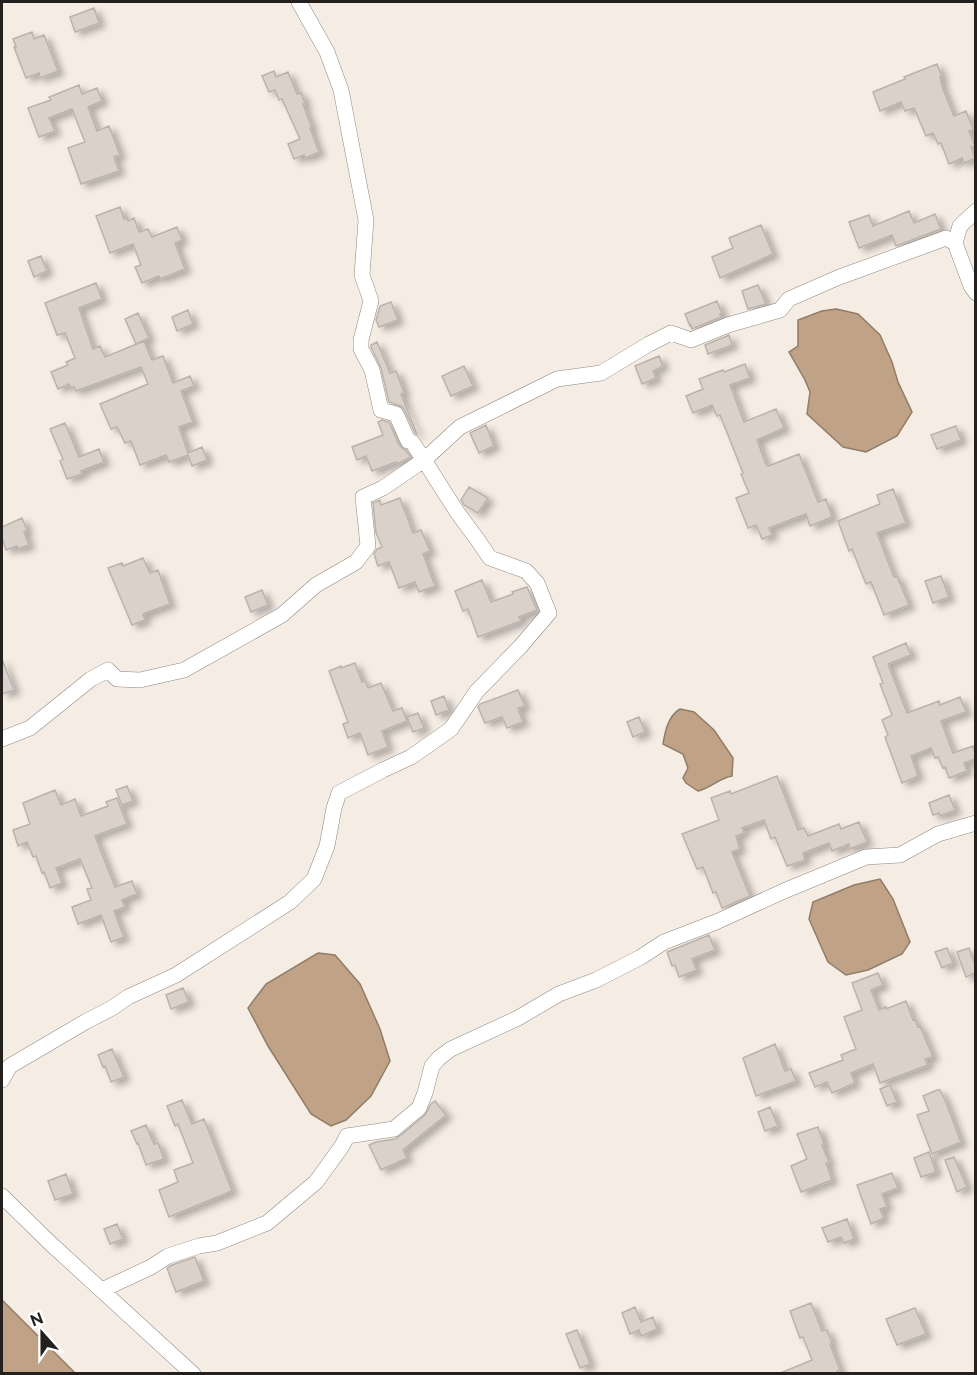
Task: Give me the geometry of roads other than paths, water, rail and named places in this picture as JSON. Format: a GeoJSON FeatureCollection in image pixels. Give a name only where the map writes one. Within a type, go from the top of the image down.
{"type":"FeatureCollection","features":[{"type":"Feature","properties":{"kind":"street"},"geometry":{"type":"LineString","coordinates":[[2,1080],[10,1066],[128,997],[176,975],[290,902],[314,879],[327,846],[339,793],[411,757],[451,729],[477,691],[549,613],[537,583],[526,571],[490,558],[412,442],[408,441],[396,414],[381,410],[372,370],[362,349],[361,340],[371,300],[362,275],[366,220],[341,90],[327,52],[300,2]]}},
{"type":"Feature","properties":{"kind":"street"},"geometry":{"type":"LineString","coordinates":[[975,211],[960,226],[955,243],[975,293]]}},
{"type":"Feature","properties":{"kind":"street"},"geometry":{"type":"LineString","coordinates":[[2,740],[30,728],[91,679],[108,670],[117,679],[140,680],[184,670],[282,615],[316,585],[356,562],[368,546],[363,496],[383,488],[424,460],[460,427],[557,379],[601,373],[671,333],[691,340],[728,325],[780,310],[789,299],[857,270],[946,238],[955,243]]}},
{"type":"Feature","properties":{"kind":"street"},"geometry":{"type":"LineString","coordinates":[[102,1290],[151,1267],[168,1256],[199,1246],[217,1244],[267,1223],[316,1182],[342,1146],[346,1136],[394,1128],[419,1108],[432,1066],[451,1049],[519,1018],[559,994],[596,980],[641,957],[664,942],[717,922],[866,857],[900,855],[938,834],[975,823]]}},
{"type":"Feature","properties":{"kind":"street"},"geometry":{"type":"LineString","coordinates":[[2,1196],[193,1374]]}}]}
